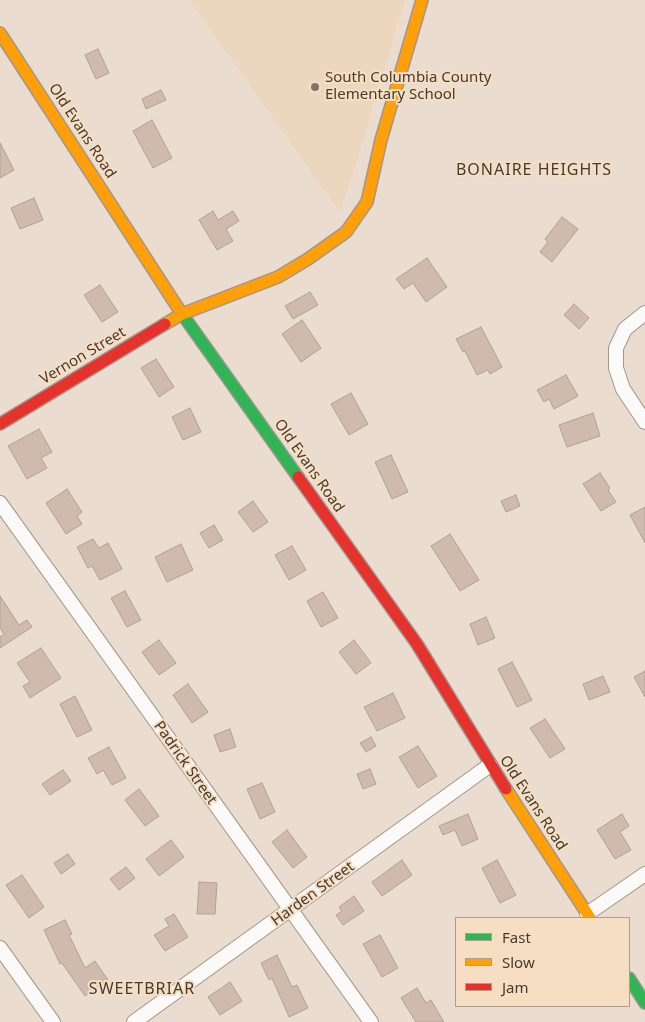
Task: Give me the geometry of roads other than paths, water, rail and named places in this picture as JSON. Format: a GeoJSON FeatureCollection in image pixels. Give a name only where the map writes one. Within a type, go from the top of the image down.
{"type":"FeatureCollection","features":[{"type":"Feature","properties":{"kind":"street","name":"Vernon Street"},"geometry":{"type":"LineString","coordinates":[[0,424],[182,314],[278,278],[346,232],[367,202],[381,140],[422,0]]}},
{"type":"Feature","properties":{"kind":"street","name":"Old Evans Road"},"geometry":{"type":"LineString","coordinates":[[0,33],[182,314],[417,644],[490,764],[588,916]]}},
{"type":"Feature","properties":{"kind":"street"},"geometry":{"type":"LineString","coordinates":[[645,313],[625,329],[616,348],[616,368],[622,389],[645,422]]}},
{"type":"Feature","properties":{"kind":"street","name":"Padrick Street"},"geometry":{"type":"LineString","coordinates":[[0,504],[371,1022]]}},
{"type":"Feature","properties":{"kind":"street","name":"Harden Street"},"geometry":{"type":"LineString","coordinates":[[134,1022],[290,911],[490,764]]}},
{"type":"Feature","properties":{"kind":"street"},"geometry":{"type":"LineString","coordinates":[[588,916],[645,874]]}},
{"type":"Feature","properties":{"kind":"street"},"geometry":{"type":"LineString","coordinates":[[0,948],[53,1022]]}},
{"type":"Feature","properties":{"kind":"street"},"geometry":{"type":"LineString","coordinates":[[630,980],[645,1003]]}},
{"type":"Feature","properties":{"kind":"place","name":"South Columbia County Elementary School"},"geometry":{"type":"Point","coordinates":[315,87]}},
{"type":"Feature","properties":{"kind":"district","name":"BONAIRE HEIGHTS"},"geometry":{"type":"Point","coordinates":[534,170]}},
{"type":"Feature","properties":{"kind":"district","name":"SWEETBRIAR"},"geometry":{"type":"Point","coordinates":[142,989]}}]}
